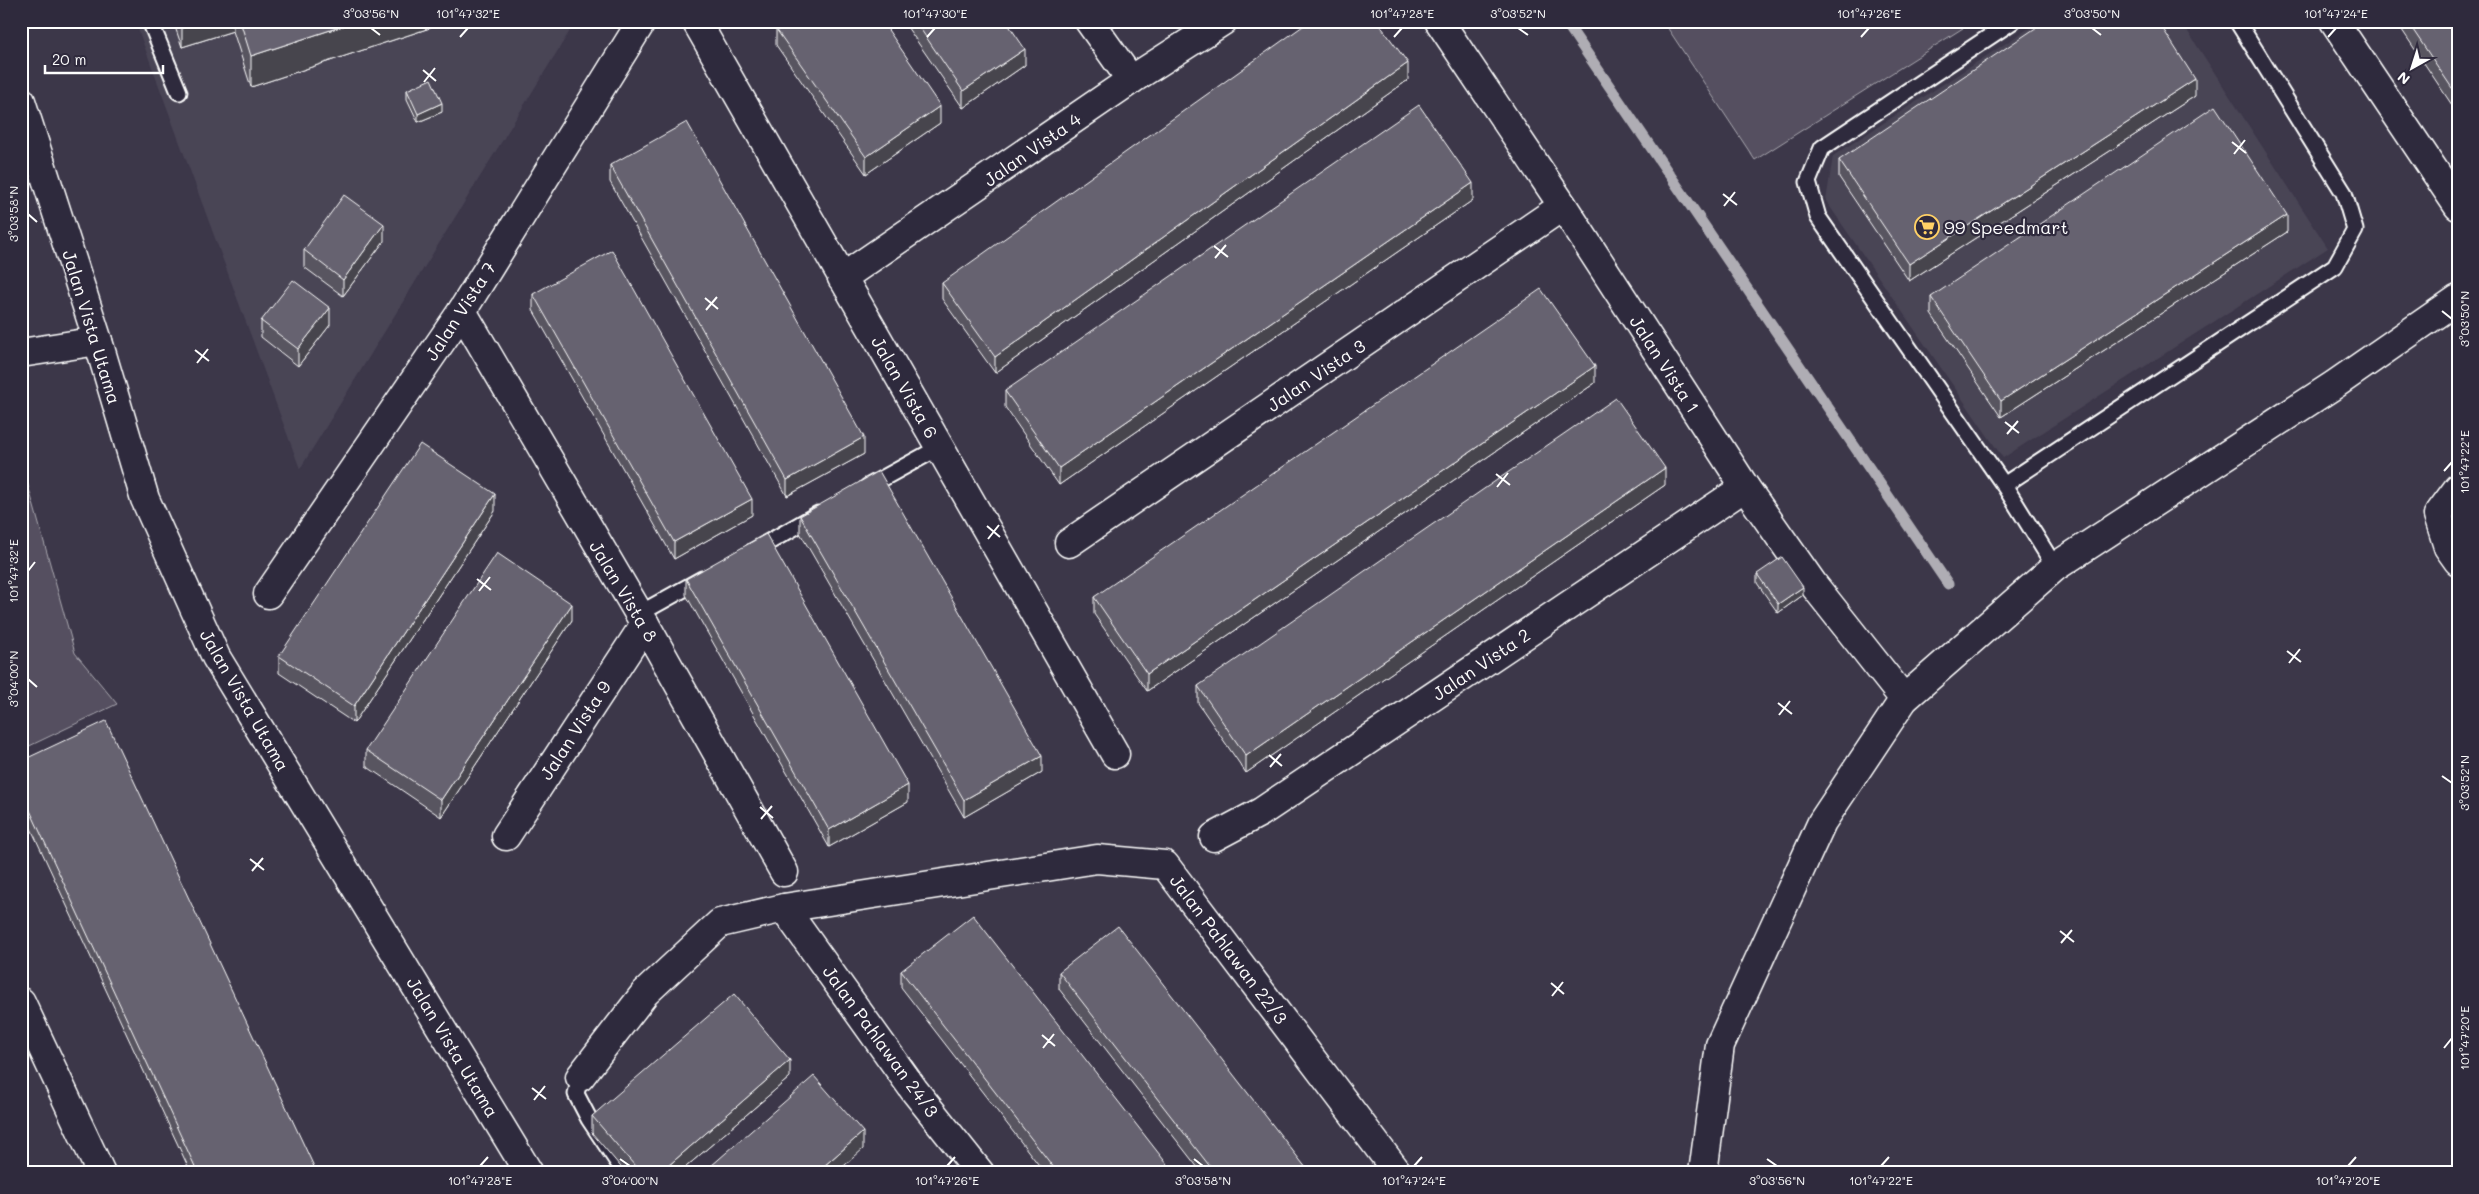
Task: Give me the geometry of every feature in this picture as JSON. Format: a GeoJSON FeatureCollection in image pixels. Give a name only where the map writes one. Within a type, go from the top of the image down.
{"type":"FeatureCollection","features":[{"type":"Feature","properties":{"kind":"street","name":"Jalan Vista 7"},"geometry":{"type":"LineString","coordinates":[[268,594],[462,311],[642,21]]}},
{"type":"Feature","properties":{"kind":"street","name":"Jalan Vista 6"},"geometry":{"type":"LineString","coordinates":[[696,21],[1115,754]]}},
{"type":"Feature","properties":{"kind":"street"},"geometry":{"type":"LineString","coordinates":[[1089,21],[1132,80]]}},
{"type":"Feature","properties":{"kind":"street","name":"Jalan Vista 4"},"geometry":{"type":"LineString","coordinates":[[842,278],[1132,80],[1223,21]]}},
{"type":"Feature","properties":{"kind":"street","name":"Jalan Vista 1"},"geometry":{"type":"LineString","coordinates":[[1438,21],[1562,206],[1745,487],[1813,584],[1904,699]]}},
{"type":"Feature","properties":{"kind":"street"},"geometry":{"type":"LineString","coordinates":[[2334,21],[2456,199]]}},
{"type":"Feature","properties":{"kind":"street","name":"Jalan Vista Utama"},"geometry":{"type":"LineString","coordinates":[[21,101],[98,342],[145,499],[216,657],[529,1173]]}},
{"type":"Feature","properties":{"kind":"street","name":"Jalan Vista 3"},"geometry":{"type":"LineString","coordinates":[[1069,543],[1562,206]]}},
{"type":"Feature","properties":{"kind":"street"},"geometry":{"type":"LineString","coordinates":[[1703,1173],[1720,1046],[1822,822],[1904,699],[2055,567],[2334,385],[2458,299]]}},
{"type":"Feature","properties":{"kind":"street","name":"Jalan Vista 8"},"geometry":{"type":"LineString","coordinates":[[462,311],[784,872]]}},
{"type":"Feature","properties":{"kind":"street"},"geometry":{"type":"LineString","coordinates":[[21,353],[98,342]]}},
{"type":"Feature","properties":{"kind":"street","name":"Jalan Vista 2"},"geometry":{"type":"LineString","coordinates":[[1214,838],[1261,812],[1745,487]]}},
{"type":"Feature","properties":{"kind":"street"},"geometry":{"type":"LineString","coordinates":[[2458,488],[2438,515],[2448,547],[2458,561]]}},
{"type":"Feature","properties":{"kind":"street","name":"Jalan Vista 9"},"geometry":{"type":"LineString","coordinates":[[506,836],[641,620]]}},
{"type":"Feature","properties":{"kind":"street","name":"Jalan Pahlawan 22/3"},"geometry":{"type":"LineString","coordinates":[[580,1078],[644,993],[720,923],[784,908],[1097,859],[1166,865],[1398,1173]]}},
{"type":"Feature","properties":{"kind":"street","name":"Jalan Pahlawan 24/3"},"geometry":{"type":"LineString","coordinates":[[784,908],[914,1090],[977,1171]]}},
{"type":"Feature","properties":{"kind":"street"},"geometry":{"type":"LineString","coordinates":[[21,1002],[101,1173]]}},
{"type":"Feature","properties":{"kind":"lane"},"geometry":{"type":"LineString","coordinates":[[150,21],[179,92]]}},
{"type":"Feature","properties":{"kind":"lane"},"geometry":{"type":"LineString","coordinates":[[2013,21],[1822,148],[1808,182],[1818,217],[2004,485],[2055,567]]}},
{"type":"Feature","properties":{"kind":"lane"},"geometry":{"type":"LineString","coordinates":[[2004,485],[2335,266],[2355,230],[2344,193],[2237,21]]}},
{"type":"Feature","properties":{"kind":"lane"},"geometry":{"type":"LineString","coordinates":[[853,495],[940,447]]}},
{"type":"Feature","properties":{"kind":"lane"},"geometry":{"type":"LineString","coordinates":[[741,557],[827,509]]}},
{"type":"Feature","properties":{"kind":"lane"},"geometry":{"type":"LineString","coordinates":[[641,620],[715,572]]}},
{"type":"Feature","properties":{"kind":"lane"},"geometry":{"type":"LineString","coordinates":[[580,1078],[576,1094],[589,1119],[625,1173]]}},
{"type":"Feature","properties":{"kind":"shaded area"},"geometry":{"type":"Polygon","coordinates":[[[135,21],[576,21],[300,469],[135,21]]]}},
{"type":"Feature","properties":{"kind":"shaded area"},"geometry":{"type":"Polygon","coordinates":[[[1663,21],[1974,21],[1755,160],[1663,21]]]}},
{"type":"Feature","properties":{"kind":"shaded area"},"geometry":{"type":"Polygon","coordinates":[[[2040,21],[2181,21],[2328,248],[2003,458],[1826,201],[1833,156],[2040,21]]]}},
{"type":"Feature","properties":{"kind":"shaded area"},"geometry":{"type":"Polygon","coordinates":[[[21,460],[75,653],[117,704],[21,750],[21,460]]]}},
{"type":"Feature","properties":{"kind":"building"},"geometry":{"type":"Polygon","coordinates":[[[240,21],[358,21],[251,56],[240,21]]]}},
{"type":"Feature","properties":{"kind":"building"},"geometry":{"type":"Polygon","coordinates":[[[788,21],[882,21],[940,106],[866,157],[776,29],[788,21]]]}},
{"type":"Feature","properties":{"kind":"building"},"geometry":{"type":"Polygon","coordinates":[[[915,21],[1006,21],[1025,49],[963,91],[915,21]]]}},
{"type":"Feature","properties":{"kind":"building"},"geometry":{"type":"Polygon","coordinates":[[[1310,21],[1377,21],[1408,63],[995,357],[942,283],[1310,21]]]}},
{"type":"Feature","properties":{"kind":"building"},"geometry":{"type":"Polygon","coordinates":[[[2046,21],[2158,21],[2195,79],[1909,264],[1839,160],[2046,21]]]}},
{"type":"Feature","properties":{"kind":"building"},"geometry":{"type":"Polygon","coordinates":[[[2407,21],[2458,21],[2458,97],[2407,21]]]}},
{"type":"Feature","properties":{"kind":"building"},"geometry":{"type":"Polygon","coordinates":[[[431,79],[442,103],[418,114],[407,90],[431,79]]]}},
{"type":"Feature","properties":{"kind":"building"},"geometry":{"type":"Polygon","coordinates":[[[1419,105],[1473,183],[1059,468],[1005,391],[1419,105]]]}},
{"type":"Feature","properties":{"kind":"building"},"geometry":{"type":"Polygon","coordinates":[[[2215,106],[2287,215],[2001,401],[1931,297],[2215,106]]]}},
{"type":"Feature","properties":{"kind":"building"},"geometry":{"type":"Polygon","coordinates":[[[687,122],[864,437],[787,480],[610,165],[687,122]]]}},
{"type":"Feature","properties":{"kind":"building"},"geometry":{"type":"Polygon","coordinates":[[[344,195],[384,224],[343,280],[304,250],[344,195]]]}},
{"type":"Feature","properties":{"kind":"building"},"geometry":{"type":"Polygon","coordinates":[[[612,250],[752,499],[674,542],[533,294],[612,250]]]}},
{"type":"Feature","properties":{"kind":"building"},"geometry":{"type":"Polygon","coordinates":[[[293,280],[330,308],[298,349],[261,321],[293,280]]]}},
{"type":"Feature","properties":{"kind":"building"},"geometry":{"type":"Polygon","coordinates":[[[1541,289],[1595,366],[1147,674],[1094,597],[1541,289]]]}},
{"type":"Feature","properties":{"kind":"building"},"geometry":{"type":"Polygon","coordinates":[[[1616,398],[1665,468],[1246,756],[1198,686],[1616,398]]]}},
{"type":"Feature","properties":{"kind":"building"},"geometry":{"type":"Polygon","coordinates":[[[420,444],[495,494],[354,706],[279,656],[420,444]]]}},
{"type":"Feature","properties":{"kind":"building"},"geometry":{"type":"Polygon","coordinates":[[[879,471],[1042,756],[964,800],[800,516],[879,471]]]}},
{"type":"Feature","properties":{"kind":"building"},"geometry":{"type":"Polygon","coordinates":[[[766,534],[908,785],[829,830],[686,579],[766,534]]]}},
{"type":"Feature","properties":{"kind":"building"},"geometry":{"type":"Polygon","coordinates":[[[497,553],[572,604],[441,800],[366,750],[497,553]]]}},
{"type":"Feature","properties":{"kind":"building"},"geometry":{"type":"Polygon","coordinates":[[[1782,557],[1803,587],[1778,604],[1757,574],[1782,557]]]}},
{"type":"Feature","properties":{"kind":"building"},"geometry":{"type":"Polygon","coordinates":[[[106,721],[317,1173],[198,1173],[21,791],[21,761],[106,721]]]}},
{"type":"Feature","properties":{"kind":"building"},"geometry":{"type":"Polygon","coordinates":[[[973,915],[1174,1173],[1058,1173],[901,971],[973,915]]]}},
{"type":"Feature","properties":{"kind":"building"},"geometry":{"type":"Polygon","coordinates":[[[1118,926],[1310,1173],[1215,1173],[1059,972],[1118,926]]]}},
{"type":"Feature","properties":{"kind":"building"},"geometry":{"type":"Polygon","coordinates":[[[734,994],[790,1060],[660,1173],[641,1173],[592,1116],[734,994]]]}},
{"type":"Feature","properties":{"kind":"building"},"geometry":{"type":"Polygon","coordinates":[[[814,1076],[863,1132],[816,1173],[703,1173],[814,1076]]]}},
{"type":"Feature","properties":{"kind":"waterway"},"geometry":{"type":"LineString","coordinates":[[1565,21],[1948,584]]}},
{"type":"Feature","properties":{"kind":"place","name":"99 Speedmart"},"geometry":{"type":"Point","coordinates":[1927,227]}}]}
